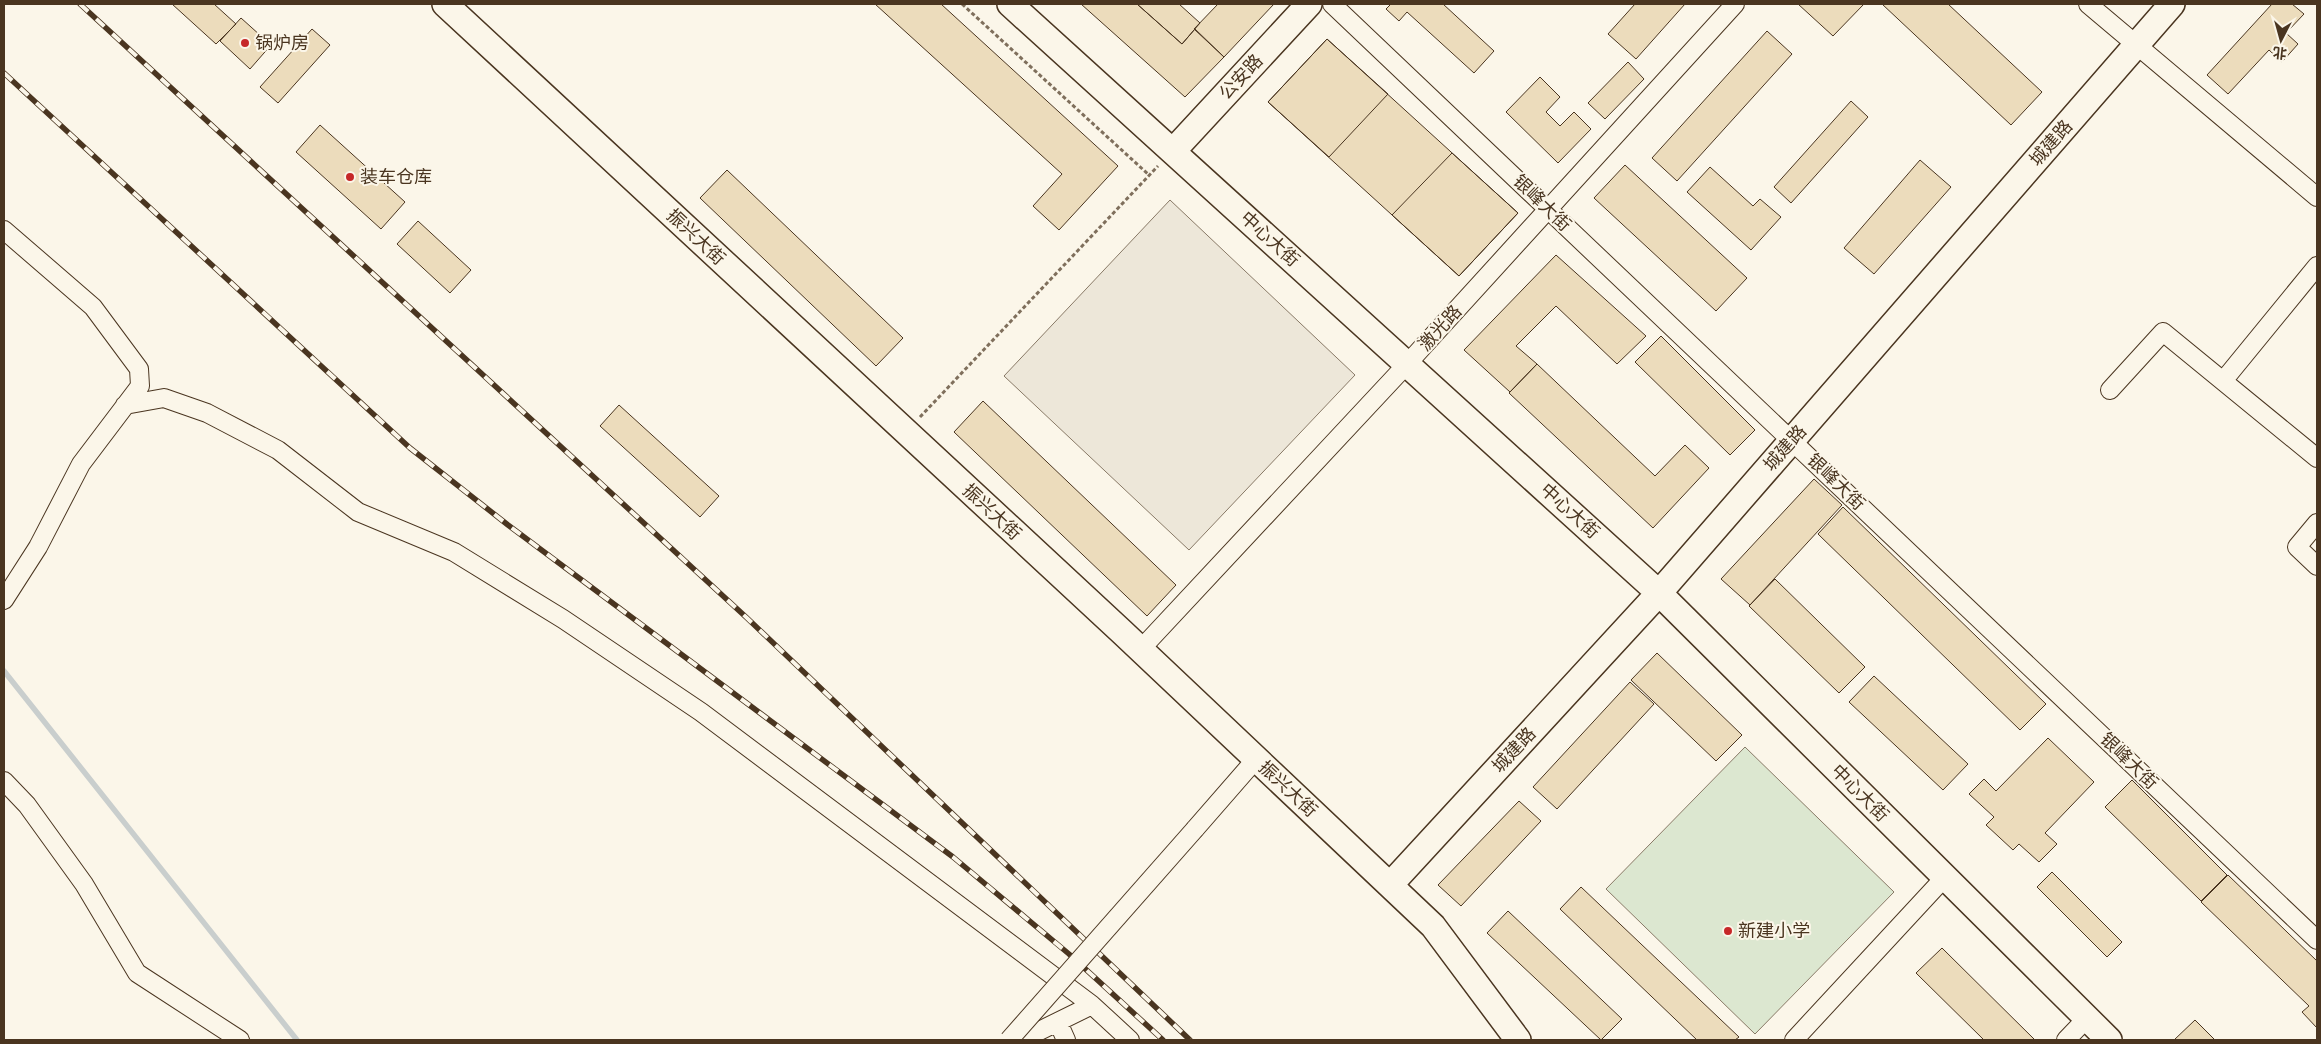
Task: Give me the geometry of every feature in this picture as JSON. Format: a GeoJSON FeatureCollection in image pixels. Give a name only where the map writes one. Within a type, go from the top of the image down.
{"type":"FeatureCollection","features":[{"type":"Feature","properties":{"kind":"street","name":"振兴大街"},"geometry":{"type":"LineString","coordinates":[[445,4],[1140,650],[1433,926],[1518,1040]]}},
{"type":"Feature","properties":{"kind":"street","name":"中心大街"},"geometry":{"type":"LineString","coordinates":[[1010,4],[1408,363],[1659,593],[2109,1040]]}},
{"type":"Feature","properties":{"kind":"street","name":"公安路"},"geometry":{"type":"LineString","coordinates":[[1173,151],[1309,4]]}},
{"type":"Feature","properties":{"kind":"street","name":"银峰大街"},"geometry":{"type":"LineString","coordinates":[[1332,4],[2317,940]]}},
{"type":"Feature","properties":{"kind":"street","name":"激光路"},"geometry":{"type":"LineString","coordinates":[[1140,650],[1408,363],[1735,4]]}},
{"type":"Feature","properties":{"kind":"street"},"geometry":{"type":"LineString","coordinates":[[2088,4],[2135,46],[2317,197]]}},
{"type":"Feature","properties":{"kind":"street","name":"城建路"},"geometry":{"type":"LineString","coordinates":[[1390,885],[1659,593],[2172,4]]}},
{"type":"Feature","properties":{"kind":"street"},"geometry":{"type":"LineString","coordinates":[[4,230],[93,307],[139,369],[140,386],[81,464],[38,547],[4,600]]}},
{"type":"Feature","properties":{"kind":"street"},"geometry":{"type":"LineString","coordinates":[[2223,381],[2317,266]]}},
{"type":"Feature","properties":{"kind":"street"},"geometry":{"type":"LineString","coordinates":[[2110,390],[2162,332],[2317,458]]}},
{"type":"Feature","properties":{"kind":"street"},"geometry":{"type":"LineString","coordinates":[[125,405],[164,398],[207,413],[278,450],[358,512],[454,552],[563,619],[700,712],[1092,1005],[1130,1040]]}},
{"type":"Feature","properties":{"kind":"street"},"geometry":{"type":"LineString","coordinates":[[2317,523],[2297,548],[2317,566]]}},
{"type":"Feature","properties":{"kind":"street"},"geometry":{"type":"LineString","coordinates":[[1008,1040],[1256,759]]}},
{"type":"Feature","properties":{"kind":"street"},"geometry":{"type":"LineString","coordinates":[[4,781],[27,805],[84,884],[137,973],[240,1040]]}},
{"type":"Feature","properties":{"kind":"street"},"geometry":{"type":"LineString","coordinates":[[1794,1040],[1945,877]]}},
{"type":"Feature","properties":{"kind":"street"},"geometry":{"type":"LineString","coordinates":[[1025,1040],[1029,1036],[1092,1005]]}},
{"type":"Feature","properties":{"kind":"street"},"geometry":{"type":"LineString","coordinates":[[2066,1040],[2087,1018]]}},
{"type":"Feature","properties":{"kind":"street"},"geometry":{"type":"LineString","coordinates":[[1058,1022],[1066,1040]]}},
{"type":"Feature","properties":{"kind":"path"},"geometry":{"type":"LineString","coordinates":[[962,4],[1150,175]]}},
{"type":"Feature","properties":{"kind":"path"},"geometry":{"type":"LineString","coordinates":[[906,432],[1173,151]]}},
{"type":"Feature","properties":{"kind":"green space"},"geometry":{"type":"Polygon","coordinates":[[[1745,747],[1894,892],[1755,1034],[1606,889],[1745,747]]]}},
{"type":"Feature","properties":{"kind":"shaded area"},"geometry":{"type":"Polygon","coordinates":[[[1170,200],[1355,375],[1189,550],[1004,376],[1170,200]]]}},
{"type":"Feature","properties":{"kind":"building"},"geometry":{"type":"Polygon","coordinates":[[[172,4],[214,4],[236,24],[216,44],[172,4]]]}},
{"type":"Feature","properties":{"kind":"building"},"geometry":{"type":"Polygon","coordinates":[[[875,4],[941,4],[1118,166],[1059,230],[1033,206],[1062,174],[875,4]]]}},
{"type":"Feature","properties":{"kind":"building"},"geometry":{"type":"Polygon","coordinates":[[[1081,4],[1137,4],[1182,44],[1195,29],[1224,57],[1185,97],[1081,4]]]}},
{"type":"Feature","properties":{"kind":"building"},"geometry":{"type":"Polygon","coordinates":[[[1137,4],[1179,4],[1200,23],[1182,44],[1137,4]]]}},
{"type":"Feature","properties":{"kind":"building"},"geometry":{"type":"Polygon","coordinates":[[[1218,4],[1274,4],[1224,57],[1194,29],[1218,4]]]}},
{"type":"Feature","properties":{"kind":"building"},"geometry":{"type":"Polygon","coordinates":[[[1391,4],[1443,4],[1494,51],[1474,73],[1407,12],[1399,21],[1386,9],[1391,4]]]}},
{"type":"Feature","properties":{"kind":"building"},"geometry":{"type":"Polygon","coordinates":[[[1635,4],[1685,4],[1636,59],[1608,34],[1635,4]]]}},
{"type":"Feature","properties":{"kind":"building"},"geometry":{"type":"Polygon","coordinates":[[[1798,4],[1864,4],[1833,36],[1798,4]]]}},
{"type":"Feature","properties":{"kind":"building"},"geometry":{"type":"Polygon","coordinates":[[[1882,4],[1948,4],[2042,92],[2011,125],[1882,4]]]}},
{"type":"Feature","properties":{"kind":"building"},"geometry":{"type":"Polygon","coordinates":[[[2272,4],[2292,4],[2304,14],[2286,33],[2298,44],[2282,62],[2269,50],[2228,94],[2207,75],[2272,4]]]}},
{"type":"Feature","properties":{"kind":"building","name":"锅炉房"},"geometry":{"type":"Polygon","coordinates":[[[241,18],[271,45],[250,69],[220,41],[241,18]]]}},
{"type":"Feature","properties":{"kind":"building"},"geometry":{"type":"Polygon","coordinates":[[[312,29],[330,45],[278,103],[260,87],[312,29]]]}},
{"type":"Feature","properties":{"kind":"building"},"geometry":{"type":"Polygon","coordinates":[[[1767,31],[1792,54],[1677,181],[1652,158],[1767,31]]]}},
{"type":"Feature","properties":{"kind":"building"},"geometry":{"type":"Polygon","coordinates":[[[1327,39],[1518,213],[1459,276],[1268,102],[1327,39]]]}},
{"type":"Feature","properties":{"kind":"building"},"geometry":{"type":"Polygon","coordinates":[[[1327,39],[1388,94],[1329,157],[1268,102],[1327,39]]]}},
{"type":"Feature","properties":{"kind":"building"},"geometry":{"type":"Polygon","coordinates":[[[1628,62],[1644,79],[1605,119],[1588,103],[1628,62]]]}},
{"type":"Feature","properties":{"kind":"building"},"geometry":{"type":"Polygon","coordinates":[[[1540,77],[1560,97],[1546,112],[1560,126],[1574,112],[1591,129],[1558,163],[1506,112],[1540,77]]]}},
{"type":"Feature","properties":{"kind":"building"},"geometry":{"type":"Polygon","coordinates":[[[1851,101],[1868,117],[1791,203],[1774,187],[1851,101]]]}},
{"type":"Feature","properties":{"kind":"building","name":"装车仓库"},"geometry":{"type":"Polygon","coordinates":[[[320,125],[405,202],[381,229],[296,152],[320,125]]]}},
{"type":"Feature","properties":{"kind":"building"},"geometry":{"type":"Polygon","coordinates":[[[1452,153],[1518,213],[1459,276],[1392,215],[1452,153]]]}},
{"type":"Feature","properties":{"kind":"building"},"geometry":{"type":"Polygon","coordinates":[[[1920,160],[1951,187],[1874,274],[1844,248],[1920,160]]]}},
{"type":"Feature","properties":{"kind":"building"},"geometry":{"type":"Polygon","coordinates":[[[1625,165],[1747,278],[1716,311],[1594,198],[1625,165]]]}},
{"type":"Feature","properties":{"kind":"building"},"geometry":{"type":"Polygon","coordinates":[[[1710,167],[1753,206],[1760,199],[1781,217],[1751,250],[1687,192],[1710,167]]]}},
{"type":"Feature","properties":{"kind":"building"},"geometry":{"type":"Polygon","coordinates":[[[727,170],[903,338],[876,366],[700,198],[727,170]]]}},
{"type":"Feature","properties":{"kind":"building","name":"装车仓库"},"geometry":{"type":"Polygon","coordinates":[[[418,221],[471,270],[450,293],[397,244],[418,221]]]}},
{"type":"Feature","properties":{"kind":"building"},"geometry":{"type":"Polygon","coordinates":[[[1556,255],[1646,336],[1617,364],[1556,306],[1516,346],[1537,364],[1510,392],[1464,350],[1556,255]]]}},
{"type":"Feature","properties":{"kind":"building"},"geometry":{"type":"Polygon","coordinates":[[[1661,336],[1755,430],[1730,455],[1635,362],[1661,336]]]}},
{"type":"Feature","properties":{"kind":"building"},"geometry":{"type":"Polygon","coordinates":[[[1537,364],[1655,476],[1685,445],[1709,468],[1653,528],[1509,393],[1537,364]]]}},
{"type":"Feature","properties":{"kind":"building"},"geometry":{"type":"Polygon","coordinates":[[[983,401],[1176,585],[1147,616],[954,432],[983,401]]]}},
{"type":"Feature","properties":{"kind":"building"},"geometry":{"type":"Polygon","coordinates":[[[619,405],[719,496],[700,517],[600,426],[619,405]]]}},
{"type":"Feature","properties":{"kind":"building"},"geometry":{"type":"Polygon","coordinates":[[[1814,479],[1842,505],[1750,605],[1721,579],[1814,479]]]}},
{"type":"Feature","properties":{"kind":"building"},"geometry":{"type":"Polygon","coordinates":[[[1843,507],[2046,704],[2020,730],[1818,534],[1843,507]]]}},
{"type":"Feature","properties":{"kind":"building"},"geometry":{"type":"Polygon","coordinates":[[[1775,579],[1865,667],[1839,693],[1749,606],[1775,579]]]}},
{"type":"Feature","properties":{"kind":"building"},"geometry":{"type":"Polygon","coordinates":[[[1657,653],[1742,735],[1716,761],[1631,680],[1657,653]]]}},
{"type":"Feature","properties":{"kind":"building"},"geometry":{"type":"Polygon","coordinates":[[[1874,676],[1968,764],[1943,790],[1849,702],[1874,676]]]}},
{"type":"Feature","properties":{"kind":"building"},"geometry":{"type":"Polygon","coordinates":[[[1630,682],[1654,704],[1557,809],[1533,787],[1630,682]]]}},
{"type":"Feature","properties":{"kind":"building"},"geometry":{"type":"Polygon","coordinates":[[[2048,738],[2094,782],[2045,833],[2057,844],[2039,862],[2019,844],[2013,850],[1986,825],[1994,817],[1969,794],[1984,779],[1996,791],[2048,738]]]}},
{"type":"Feature","properties":{"kind":"building"},"geometry":{"type":"Polygon","coordinates":[[[2132,780],[2227,875],[2201,901],[2105,807],[2132,780]]]}},
{"type":"Feature","properties":{"kind":"building"},"geometry":{"type":"Polygon","coordinates":[[[1519,801],[1541,821],[1461,906],[1438,885],[1519,801]]]}},
{"type":"Feature","properties":{"kind":"building"},"geometry":{"type":"Polygon","coordinates":[[[2052,872],[2122,942],[2107,957],[2037,887],[2052,872]]]}},
{"type":"Feature","properties":{"kind":"building"},"geometry":{"type":"Polygon","coordinates":[[[2228,875],[2317,961],[2317,1028],[2302,1012],[2309,1006],[2201,902],[2228,875]]]}},
{"type":"Feature","properties":{"kind":"building"},"geometry":{"type":"Polygon","coordinates":[[[1581,887],[1739,1037],[1735,1040],[1697,1040],[1560,909],[1581,887]]]}},
{"type":"Feature","properties":{"kind":"building"},"geometry":{"type":"Polygon","coordinates":[[[1508,911],[1622,1019],[1601,1040],[1487,933],[1508,911]]]}},
{"type":"Feature","properties":{"kind":"building"},"geometry":{"type":"Polygon","coordinates":[[[1942,948],[2035,1040],[1984,1040],[1916,973],[1942,948]]]}},
{"type":"Feature","properties":{"kind":"building"},"geometry":{"type":"Polygon","coordinates":[[[2195,1020],[2215,1040],[2174,1040],[2195,1020]]]}},
{"type":"Feature","properties":{"kind":"waterway"},"geometry":{"type":"LineString","coordinates":[[4,671],[297,1040]]}},
{"type":"Feature","properties":{"kind":"railway"},"geometry":{"type":"LineString","coordinates":[[80,4],[747,618],[1190,1040]]}},
{"type":"Feature","properties":{"kind":"railway"},"geometry":{"type":"LineString","coordinates":[[4,73],[410,448],[508,525],[953,857],[1069,954],[1163,1040]]}},
{"type":"Feature","properties":{"kind":"place","name":"锅炉房"},"geometry":{"type":"Point","coordinates":[245,43]}},
{"type":"Feature","properties":{"kind":"place","name":"装车仓库"},"geometry":{"type":"Point","coordinates":[350,177]}},
{"type":"Feature","properties":{"kind":"place","name":"新建小学"},"geometry":{"type":"Point","coordinates":[1728,931]}}]}
